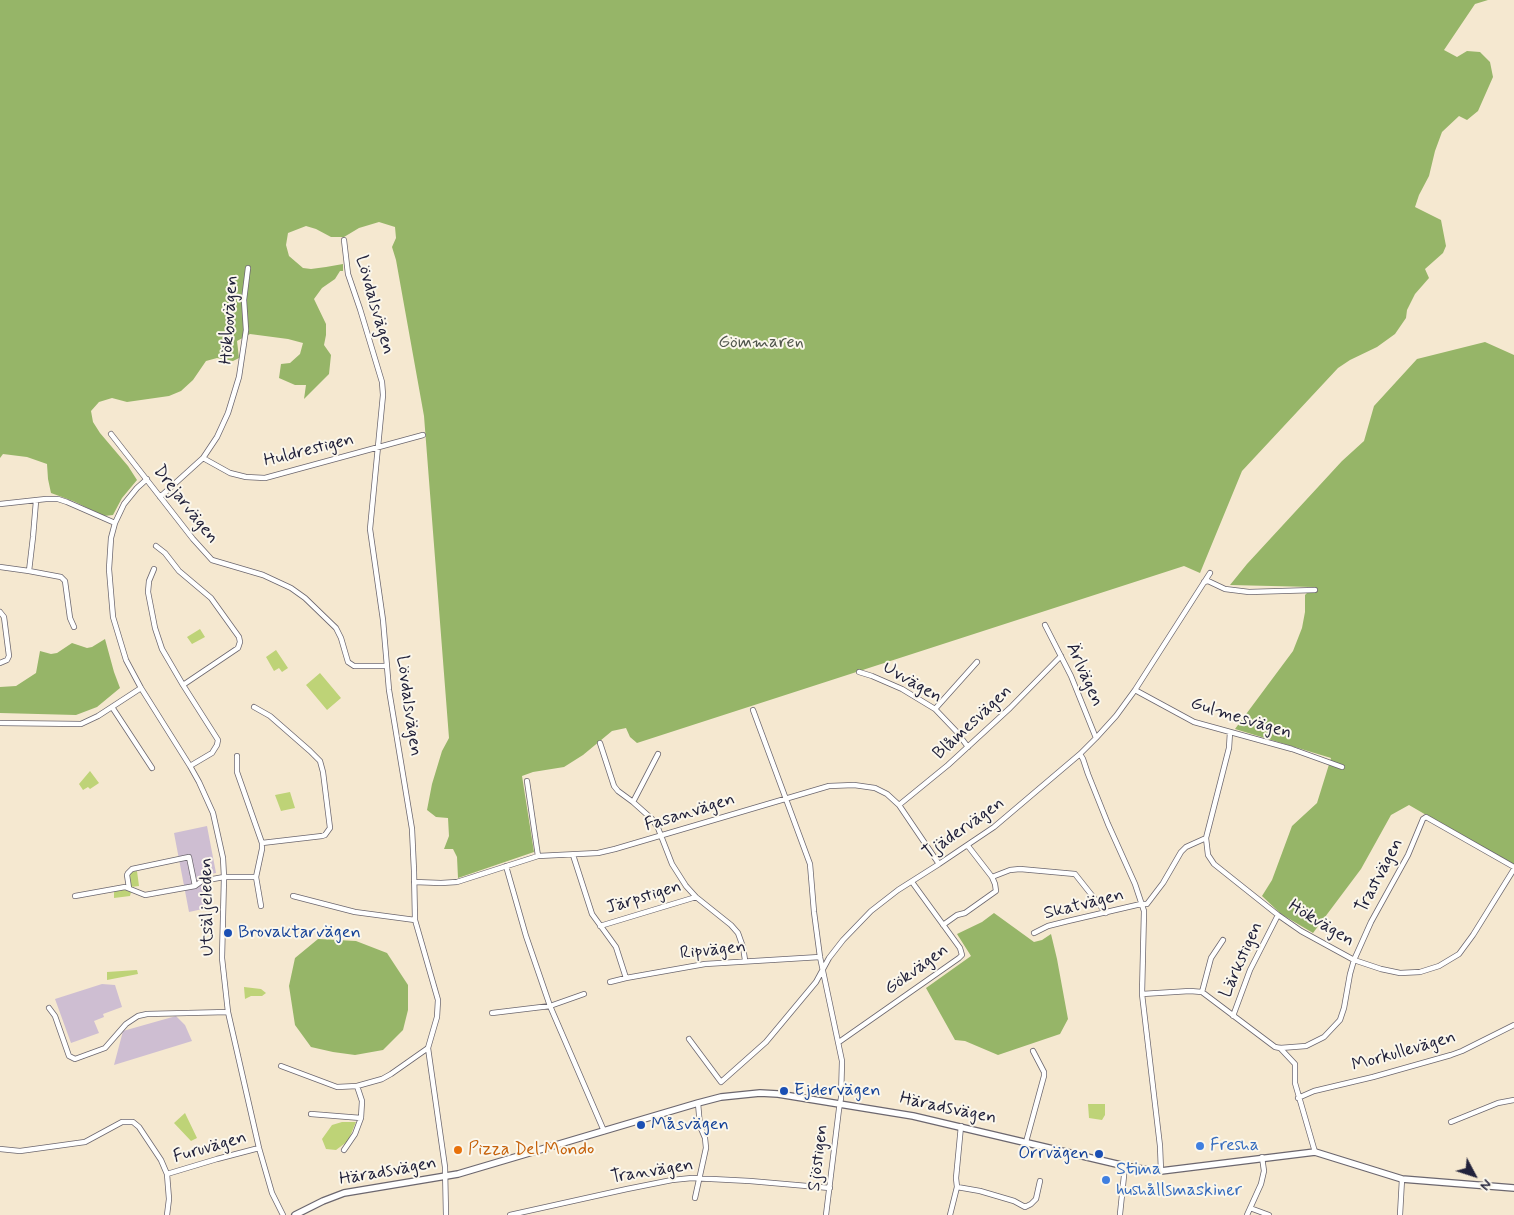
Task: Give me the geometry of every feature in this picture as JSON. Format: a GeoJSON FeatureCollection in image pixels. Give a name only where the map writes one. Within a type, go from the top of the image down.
{"type":"FeatureCollection","features":[{"type":"Feature","properties":{"kind":"street","name":"Lövdalsvägen"},"geometry":{"type":"LineString","coordinates":[[344,240],[348,274],[382,382],[383,394],[370,529],[383,620],[389,690],[412,829],[415,920],[438,1000],[437,1017],[428,1048],[445,1167],[444,1177]]}},
{"type":"Feature","properties":{"kind":"street","name":"Hökbovägen"},"geometry":{"type":"LineString","coordinates":[[160,497],[203,458],[223,426],[239,377],[246,330],[244,300],[248,268]]}},
{"type":"Feature","properties":{"kind":"street","name":"Drejarvägen"},"geometry":{"type":"LineString","coordinates":[[111,434],[193,539],[212,560],[263,575],[291,588],[306,598],[336,628],[350,664],[354,666],[387,666]]}},
{"type":"Feature","properties":{"kind":"street","name":"Huldrestigen"},"geometry":{"type":"LineString","coordinates":[[203,458],[230,472],[256,478],[292,471],[423,436]]}},
{"type":"Feature","properties":{"kind":"street","name":"Utsäljeleden"},"geometry":{"type":"LineString","coordinates":[[147,479],[124,504],[114,524],[109,569],[113,618],[126,660],[140,688],[190,766],[213,814],[221,846],[224,877],[222,958],[228,1012],[272,1193],[283,1215]]}},
{"type":"Feature","properties":{"kind":"street"},"geometry":{"type":"LineString","coordinates":[[0,504],[58,499],[114,524]]}},
{"type":"Feature","properties":{"kind":"street"},"geometry":{"type":"LineString","coordinates":[[29,571],[36,501]]}},
{"type":"Feature","properties":{"kind":"street"},"geometry":{"type":"LineString","coordinates":[[156,546],[165,552],[180,571],[211,598],[240,642],[238,648],[183,685]]}},
{"type":"Feature","properties":{"kind":"street"},"geometry":{"type":"LineString","coordinates":[[0,567],[29,571],[61,578],[65,581],[70,618],[74,627]]}},
{"type":"Feature","properties":{"kind":"street"},"geometry":{"type":"LineString","coordinates":[[154,569],[149,581],[148,592],[155,628],[162,649],[218,740],[218,745],[212,753],[190,766]]}},
{"type":"Feature","properties":{"kind":"street","name":"Tjädervägen"},"geometry":{"type":"LineString","coordinates":[[689,1039],[721,1082],[766,1042],[816,982],[829,958],[843,940],[880,903],[968,846],[1008,816],[1096,738],[1116,716],[1135,690],[1210,573]]}},
{"type":"Feature","properties":{"kind":"street"},"geometry":{"type":"LineString","coordinates":[[1204,582],[1208,581],[1225,588],[1249,592],[1315,590]]}},
{"type":"Feature","properties":{"kind":"street"},"geometry":{"type":"LineString","coordinates":[[0,612],[4,617],[9,656],[7,660],[0,662]]}},
{"type":"Feature","properties":{"kind":"street","name":"Ärlvägen"},"geometry":{"type":"LineString","coordinates":[[1045,625],[1061,656],[1096,738]]}},
{"type":"Feature","properties":{"kind":"street","name":"Blåmesvägen"},"geometry":{"type":"LineString","coordinates":[[899,805],[968,747],[1061,656]]}},
{"type":"Feature","properties":{"kind":"street"},"geometry":{"type":"LineString","coordinates":[[935,709],[977,662]]}},
{"type":"Feature","properties":{"kind":"street","name":"Uvvägen"},"geometry":{"type":"LineString","coordinates":[[859,672],[902,690],[935,709],[968,747]]}},
{"type":"Feature","properties":{"kind":"street"},"geometry":{"type":"LineString","coordinates":[[0,723],[81,724],[98,716],[140,688]]}},
{"type":"Feature","properties":{"kind":"street","name":"Gulmesvägen"},"geometry":{"type":"LineString","coordinates":[[1135,690],[1194,722],[1256,738],[1342,767]]}},
{"type":"Feature","properties":{"kind":"street"},"geometry":{"type":"LineString","coordinates":[[112,707],[152,768]]}},
{"type":"Feature","properties":{"kind":"street"},"geometry":{"type":"LineString","coordinates":[[254,707],[270,716],[320,761],[330,828],[322,836],[262,843]]}},
{"type":"Feature","properties":{"kind":"street"},"geometry":{"type":"LineString","coordinates":[[753,710],[810,864],[820,957],[843,1067],[840,1104]]}},
{"type":"Feature","properties":{"kind":"street","name":"Hökvägen"},"geometry":{"type":"LineString","coordinates":[[1230,732],[1229,748],[1206,838],[1208,855],[1214,864],[1278,915],[1301,931],[1354,960],[1380,969],[1400,972],[1420,972],[1439,966],[1459,954],[1473,935],[1514,868]]}},
{"type":"Feature","properties":{"kind":"street"},"geometry":{"type":"LineString","coordinates":[[600,743],[614,786],[652,819],[678,875],[696,896],[738,933],[745,960]]}},
{"type":"Feature","properties":{"kind":"street"},"geometry":{"type":"LineString","coordinates":[[633,802],[658,754]]}},
{"type":"Feature","properties":{"kind":"street"},"geometry":{"type":"LineString","coordinates":[[1080,754],[1135,884],[1144,911],[1142,994],[1160,1146],[1161,1171]]}},
{"type":"Feature","properties":{"kind":"street"},"geometry":{"type":"LineString","coordinates":[[238,756],[236,772],[262,843],[256,877],[261,906]]}},
{"type":"Feature","properties":{"kind":"street"},"geometry":{"type":"LineString","coordinates":[[527,781],[538,856]]}},
{"type":"Feature","properties":{"kind":"street","name":"Fasanvägen"},"geometry":{"type":"LineString","coordinates":[[414,882],[442,884],[458,882],[538,856],[598,853],[829,786],[854,785],[882,790],[899,805],[939,864]]}},
{"type":"Feature","properties":{"kind":"street","name":"Trastvägen"},"geometry":{"type":"LineString","coordinates":[[1280,1048],[1306,1046],[1324,1037],[1340,1020],[1354,960],[1378,906],[1408,854],[1426,817],[1514,868]]}},
{"type":"Feature","properties":{"kind":"street"},"geometry":{"type":"LineString","coordinates":[[1141,904],[1150,902],[1181,852],[1186,847],[1206,838]]}},
{"type":"Feature","properties":{"kind":"street"},"geometry":{"type":"LineString","coordinates":[[943,924],[996,891],[996,884],[968,846]]}},
{"type":"Feature","properties":{"kind":"street"},"geometry":{"type":"LineString","coordinates":[[573,854],[592,914],[616,947],[626,978]]}},
{"type":"Feature","properties":{"kind":"street"},"geometry":{"type":"LineString","coordinates":[[129,888],[127,875],[132,869],[189,857],[195,886]]}},
{"type":"Feature","properties":{"kind":"street"},"geometry":{"type":"LineString","coordinates":[[506,866],[526,936],[550,1006],[604,1131]]}},
{"type":"Feature","properties":{"kind":"street"},"geometry":{"type":"LineString","coordinates":[[992,878],[1020,868],[1075,874],[1106,913]]}},
{"type":"Feature","properties":{"kind":"street"},"geometry":{"type":"LineString","coordinates":[[75,896],[125,887],[145,896],[195,886],[202,881],[224,877],[256,877]]}},
{"type":"Feature","properties":{"kind":"street","name":"Gökvägen"},"geometry":{"type":"LineString","coordinates":[[839,1042],[962,955],[962,952],[943,924],[912,882]]}},
{"type":"Feature","properties":{"kind":"street"},"geometry":{"type":"LineString","coordinates":[[293,896],[355,912],[415,920]]}},
{"type":"Feature","properties":{"kind":"street","name":"Järpstigen"},"geometry":{"type":"LineString","coordinates":[[600,926],[696,896]]}},
{"type":"Feature","properties":{"kind":"street","name":"Skatvägen"},"geometry":{"type":"LineString","coordinates":[[1034,933],[1048,926],[1141,904]]}},
{"type":"Feature","properties":{"kind":"street","name":"Lärkstigen"},"geometry":{"type":"LineString","coordinates":[[1233,1016],[1250,970],[1278,915]]}},
{"type":"Feature","properties":{"kind":"street"},"geometry":{"type":"LineString","coordinates":[[1202,992],[1211,958],[1223,940]]}},
{"type":"Feature","properties":{"kind":"street","name":"Ripvägen"},"geometry":{"type":"LineString","coordinates":[[610,982],[705,964],[745,960],[820,957]]}},
{"type":"Feature","properties":{"kind":"street"},"geometry":{"type":"LineString","coordinates":[[1142,994],[1202,992],[1271,1044],[1280,1048],[1295,1064],[1295,1083],[1298,1098],[1316,1152]]}},
{"type":"Feature","properties":{"kind":"street"},"geometry":{"type":"LineString","coordinates":[[492,1013],[550,1006],[584,994]]}},
{"type":"Feature","properties":{"kind":"street"},"geometry":{"type":"LineString","coordinates":[[49,1008],[54,1016],[69,1056],[75,1059],[105,1048],[126,1024],[138,1016],[147,1014],[228,1012]]}},
{"type":"Feature","properties":{"kind":"street","name":"Morkullevägen"},"geometry":{"type":"LineString","coordinates":[[1298,1098],[1314,1091],[1373,1077],[1462,1051],[1514,1025]]}},
{"type":"Feature","properties":{"kind":"street"},"geometry":{"type":"LineString","coordinates":[[281,1066],[337,1087],[357,1086],[382,1079],[428,1048]]}},
{"type":"Feature","properties":{"kind":"street"},"geometry":{"type":"LineString","coordinates":[[1026,1142],[1044,1076],[1044,1072],[1033,1051]]}},
{"type":"Feature","properties":{"kind":"street"},"geometry":{"type":"LineString","coordinates":[[344,1150],[355,1134],[361,1118],[362,1101],[357,1086]]}},
{"type":"Feature","properties":{"kind":"street","name":"Häradsvägen"},"geometry":{"type":"LineString","coordinates":[[295,1215],[323,1200],[344,1193],[444,1177],[477,1169],[698,1103],[736,1095],[760,1093],[778,1094],[913,1116],[1125,1166],[1161,1171],[1262,1157],[1316,1152],[1402,1179],[1514,1188]]}},
{"type":"Feature","properties":{"kind":"street"},"geometry":{"type":"LineString","coordinates":[[1452,1122],[1498,1103],[1514,1100]]}},
{"type":"Feature","properties":{"kind":"street"},"geometry":{"type":"LineString","coordinates":[[695,1198],[706,1148],[705,1138],[700,1126],[698,1103]]}},
{"type":"Feature","properties":{"kind":"street","name":"Sjöstigen"},"geometry":{"type":"LineString","coordinates":[[826,1215],[840,1104]]}},
{"type":"Feature","properties":{"kind":"street"},"geometry":{"type":"LineString","coordinates":[[311,1114],[361,1118]]}},
{"type":"Feature","properties":{"kind":"street","name":"Furuvägen"},"geometry":{"type":"LineString","coordinates":[[0,1149],[20,1151],[85,1142],[122,1122],[133,1122],[147,1138],[161,1160],[167,1174],[169,1199],[167,1215]]}},
{"type":"Feature","properties":{"kind":"street"},"geometry":{"type":"LineString","coordinates":[[950,1215],[957,1187],[956,1178],[961,1126]]}},
{"type":"Feature","properties":{"kind":"street","name":"Furuvägen"},"geometry":{"type":"LineString","coordinates":[[167,1174],[260,1148]]}},
{"type":"Feature","properties":{"kind":"street"},"geometry":{"type":"LineString","coordinates":[[1247,1215],[1262,1184],[1264,1171],[1262,1157]]}},
{"type":"Feature","properties":{"kind":"street"},"geometry":{"type":"LineString","coordinates":[[1121,1215],[1125,1166]]}},
{"type":"Feature","properties":{"kind":"street"},"geometry":{"type":"LineString","coordinates":[[444,1177],[446,1215]]}},
{"type":"Feature","properties":{"kind":"street","name":"Tranvägen"},"geometry":{"type":"LineString","coordinates":[[510,1215],[663,1182],[700,1178],[830,1188]]}},
{"type":"Feature","properties":{"kind":"street"},"geometry":{"type":"LineString","coordinates":[[1400,1215],[1402,1179]]}},
{"type":"Feature","properties":{"kind":"street"},"geometry":{"type":"LineString","coordinates":[[957,1187],[1014,1201],[1025,1207],[1036,1199],[1040,1181]]}},
{"type":"Feature","properties":{"kind":"street"},"geometry":{"type":"LineString","coordinates":[[1250,1208],[1269,1215]]}},
{"type":"Feature","properties":{"kind":"shaded area"},"geometry":{"type":"Polygon","coordinates":[[[207,826],[216,873],[211,874],[211,881],[203,883],[207,908],[189,912],[174,833],[207,826]]]}},
{"type":"Feature","properties":{"kind":"shaded area"},"geometry":{"type":"Polygon","coordinates":[[[102,984],[115,985],[122,1007],[103,1014],[104,1017],[94,1021],[99,1033],[71,1043],[55,999],[102,984]]]}},
{"type":"Feature","properties":{"kind":"shaded area"},"geometry":{"type":"Polygon","coordinates":[[[176,1016],[185,1025],[192,1041],[114,1065],[123,1031],[176,1016]]]}},
{"type":"Feature","properties":{"kind":"green space","name":"Gömmaren"},"geometry":{"type":"Polygon","coordinates":[[[0,0],[1488,0],[1475,4],[1444,50],[1457,57],[1467,51],[1480,52],[1490,62],[1493,77],[1478,111],[1467,120],[1459,116],[1442,132],[1429,176],[1419,195],[1415,207],[1441,220],[1446,246],[1443,253],[1425,269],[1429,278],[1415,294],[1407,310],[1406,318],[1395,334],[1377,347],[1338,368],[1242,471],[1200,573],[1184,566],[637,743],[630,737],[626,728],[612,731],[583,755],[564,767],[533,772],[522,776],[534,852],[458,878],[457,857],[453,849],[444,849],[449,836],[448,818],[436,817],[427,810],[432,784],[442,751],[449,738],[424,416],[396,260],[392,247],[396,238],[395,227],[379,222],[359,228],[344,237],[331,237],[306,226],[288,233],[286,245],[289,256],[303,268],[311,269],[343,264],[343,271],[340,271],[335,279],[322,288],[314,299],[326,324],[324,345],[331,355],[329,374],[304,399],[306,385],[295,385],[279,378],[281,364],[290,363],[300,354],[303,343],[250,334],[237,341],[239,358],[233,361],[217,358],[206,361],[193,380],[181,391],[169,396],[127,402],[112,398],[99,402],[91,411],[93,422],[100,433],[128,466],[137,480],[122,498],[113,515],[104,516],[51,493],[47,464],[27,457],[3,454],[0,458],[0,0]]]}},
{"type":"Feature","properties":{"kind":"green space"},"geometry":{"type":"Polygon","coordinates":[[[1485,342],[1514,355],[1514,866],[1409,805],[1391,815],[1361,869],[1313,933],[1281,914],[1262,896],[1272,880],[1292,826],[1317,803],[1331,758],[1235,729],[1293,651],[1302,628],[1305,612],[1305,595],[1313,587],[1230,585],[1342,461],[1364,441],[1374,406],[1417,359],[1485,342]]]}},
{"type":"Feature","properties":{"kind":"green space"},"geometry":{"type":"Polygon","coordinates":[[[200,629],[205,637],[192,644],[187,637],[200,629]]]}},
{"type":"Feature","properties":{"kind":"green space"},"geometry":{"type":"Polygon","coordinates":[[[105,639],[120,688],[97,707],[76,715],[0,713],[0,687],[16,686],[36,673],[40,651],[51,654],[57,653],[72,643],[87,648],[105,639]]]}},
{"type":"Feature","properties":{"kind":"green space"},"geometry":{"type":"Polygon","coordinates":[[[276,650],[288,668],[282,672],[279,668],[274,671],[266,657],[276,650]]]}},
{"type":"Feature","properties":{"kind":"green space"},"geometry":{"type":"Polygon","coordinates":[[[320,673],[341,698],[327,710],[306,685],[320,673]]]}},
{"type":"Feature","properties":{"kind":"green space"},"geometry":{"type":"Polygon","coordinates":[[[90,771],[99,783],[90,789],[88,787],[83,790],[79,784],[90,771]]]}},
{"type":"Feature","properties":{"kind":"green space"},"geometry":{"type":"Polygon","coordinates":[[[290,792],[295,808],[281,811],[275,795],[290,792]]]}},
{"type":"Feature","properties":{"kind":"green space"},"geometry":{"type":"Polygon","coordinates":[[[137,871],[139,886],[131,887],[130,874],[137,871]]]}},
{"type":"Feature","properties":{"kind":"green space"},"geometry":{"type":"Polygon","coordinates":[[[123,889],[131,892],[130,896],[114,898],[114,891],[123,889]]]}},
{"type":"Feature","properties":{"kind":"green space"},"geometry":{"type":"Polygon","coordinates":[[[994,913],[1034,942],[1042,940],[1051,934],[1068,1019],[1060,1034],[998,1055],[965,1041],[955,1040],[926,988],[971,956],[957,934],[982,922],[994,913]]]}},
{"type":"Feature","properties":{"kind":"green space"},"geometry":{"type":"Polygon","coordinates":[[[318,939],[356,941],[387,953],[408,985],[408,1010],[403,1030],[383,1050],[355,1055],[311,1047],[295,1025],[289,986],[295,958],[318,939]]]}},
{"type":"Feature","properties":{"kind":"green space"},"geometry":{"type":"Polygon","coordinates":[[[137,970],[138,974],[107,980],[107,972],[137,970]]]}},
{"type":"Feature","properties":{"kind":"green space"},"geometry":{"type":"Polygon","coordinates":[[[244,987],[261,989],[266,993],[262,996],[251,996],[245,999],[244,987]]]}},
{"type":"Feature","properties":{"kind":"green space"},"geometry":{"type":"Polygon","coordinates":[[[1088,1104],[1105,1104],[1105,1115],[1102,1120],[1089,1118],[1088,1104]]]}},
{"type":"Feature","properties":{"kind":"green space"},"geometry":{"type":"Polygon","coordinates":[[[185,1113],[197,1138],[191,1141],[174,1123],[185,1113]]]}},
{"type":"Feature","properties":{"kind":"green space"},"geometry":{"type":"Polygon","coordinates":[[[342,1122],[356,1122],[348,1141],[336,1150],[326,1149],[322,1139],[332,1125],[342,1122]]]}},
{"type":"Feature","properties":{"kind":"place","name":"Brovaktarvägen"},"geometry":{"type":"Point","coordinates":[228,933]}},
{"type":"Feature","properties":{"kind":"place","name":"Ejdervägen"},"geometry":{"type":"Point","coordinates":[784,1091]}},
{"type":"Feature","properties":{"kind":"place","name":"Måsvägen"},"geometry":{"type":"Point","coordinates":[641,1125]}},
{"type":"Feature","properties":{"kind":"place","name":"Fresha"},"geometry":{"type":"Point","coordinates":[1200,1146]}},
{"type":"Feature","properties":{"kind":"place","name":"Pizza Del Mondo"},"geometry":{"type":"Point","coordinates":[458,1150]}},
{"type":"Feature","properties":{"kind":"place","name":"Orrvägen"},"geometry":{"type":"Point","coordinates":[1099,1154]}},
{"type":"Feature","properties":{"kind":"place","name":"Stima hushållsmaskiner"},"geometry":{"type":"Point","coordinates":[1106,1180]}}]}
